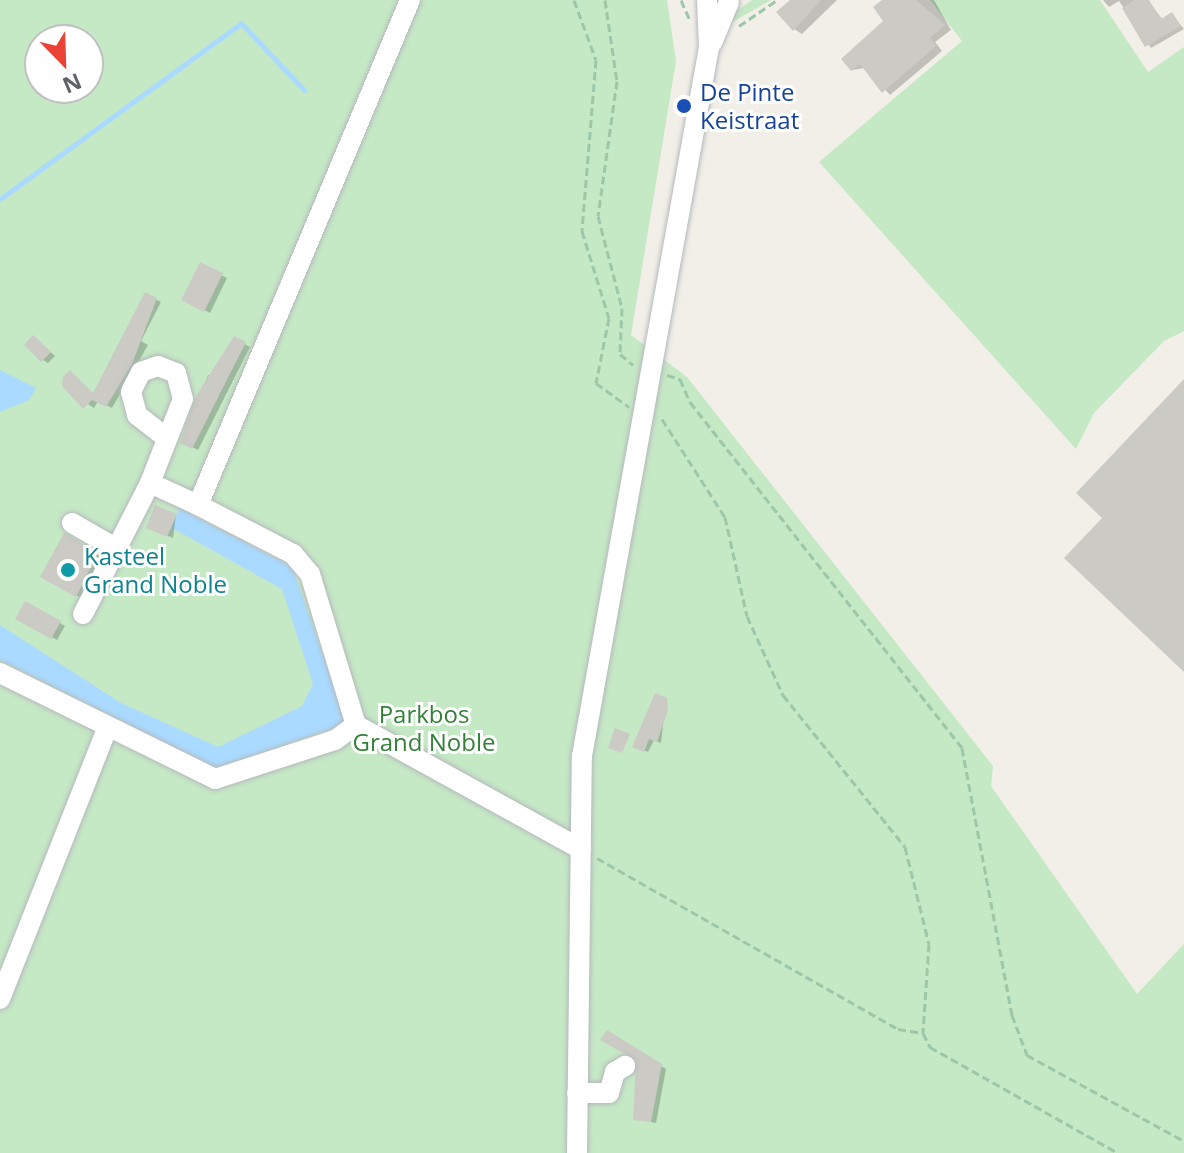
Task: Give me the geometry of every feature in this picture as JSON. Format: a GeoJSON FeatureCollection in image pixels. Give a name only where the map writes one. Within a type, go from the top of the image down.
{"type":"FeatureCollection","features":[{"type":"Feature","properties":{"kind":"street"},"geometry":{"type":"LineString","coordinates":[[198,505],[410,0]]}},
{"type":"Feature","properties":{"kind":"street"},"geometry":{"type":"LineString","coordinates":[[577,1153],[581,849],[592,679],[647,369],[721,0]]}},
{"type":"Feature","properties":{"kind":"street"},"geometry":{"type":"LineString","coordinates":[[83,614],[150,483],[164,436]]}},
{"type":"Feature","properties":{"kind":"street"},"geometry":{"type":"LineString","coordinates":[[150,483],[293,554],[310,574],[356,725],[581,849]]}},
{"type":"Feature","properties":{"kind":"street"},"geometry":{"type":"LineString","coordinates":[[72,523],[117,549]]}},
{"type":"Feature","properties":{"kind":"street"},"geometry":{"type":"LineString","coordinates":[[0,673],[106,731],[215,779],[335,740],[356,725]]}},
{"type":"Feature","properties":{"kind":"street"},"geometry":{"type":"LineString","coordinates":[[0,999],[106,731]]}},
{"type":"Feature","properties":{"kind":"street"},"geometry":{"type":"LineString","coordinates":[[577,1093],[609,1093],[615,1072],[625,1066]]}},
{"type":"Feature","properties":{"kind":"path"},"geometry":{"type":"LineString","coordinates":[[574,0],[596,60],[582,231],[609,318],[596,383],[612,401],[640,411],[672,431],[725,517],[747,616],[783,695],[905,847],[929,944],[923,1033],[930,1047],[1118,1153]]}},
{"type":"Feature","properties":{"kind":"path"},"geometry":{"type":"LineString","coordinates":[[605,0],[617,81],[598,216],[622,308],[620,354],[647,369],[680,379],[690,402],[962,748],[1012,1015],[1027,1055],[1184,1141]]}},
{"type":"Feature","properties":{"kind":"path"},"geometry":{"type":"LineString","coordinates":[[714,38],[750,22],[775,1]]}},
{"type":"Feature","properties":{"kind":"path"},"geometry":{"type":"LineString","coordinates":[[581,849],[898,1029],[923,1033]]}},
{"type":"Feature","properties":{"kind":"green space","name":"Parkbos Grand Noble"},"geometry":{"type":"Polygon","coordinates":[[[0,0],[667,0],[676,61],[631,335],[687,377],[993,766],[991,786],[1137,994],[1184,944],[1184,1153],[0,1153],[0,0]]]}},
{"type":"Feature","properties":{"kind":"green space"},"geometry":{"type":"Polygon","coordinates":[[[752,0],[771,0],[726,26],[733,13],[752,0]]]}},
{"type":"Feature","properties":{"kind":"green space"},"geometry":{"type":"Polygon","coordinates":[[[930,0],[1100,0],[1148,72],[1184,47],[1184,331],[1164,341],[1094,413],[1076,449],[819,162],[962,41],[930,0]]]}},
{"type":"Feature","properties":{"kind":"water"},"geometry":{"type":"Polygon","coordinates":[[[0,370],[36,388],[29,400],[0,412],[0,370]]]}},
{"type":"Feature","properties":{"kind":"water"},"geometry":{"type":"Polygon","coordinates":[[[179,508],[292,567],[346,720],[339,726],[216,768],[0,660],[0,625],[121,703],[218,747],[302,706],[313,684],[282,589],[172,528],[179,508]]]}},
{"type":"Feature","properties":{"kind":"building"},"geometry":{"type":"Polygon","coordinates":[[[790,0],[821,0],[793,31],[776,12],[790,0]]]}},
{"type":"Feature","properties":{"kind":"building"},"geometry":{"type":"Polygon","coordinates":[[[882,0],[916,0],[945,25],[930,38],[936,46],[882,93],[860,64],[851,71],[841,59],[883,21],[873,7],[882,0]]]}},
{"type":"Feature","properties":{"kind":"building"},"geometry":{"type":"Polygon","coordinates":[[[1134,0],[1149,0],[1161,19],[1172,12],[1181,26],[1145,47],[1122,8],[1134,0]]]}},
{"type":"Feature","properties":{"kind":"building"},"geometry":{"type":"Polygon","coordinates":[[[200,262],[223,273],[204,312],[181,300],[200,262]]]}},
{"type":"Feature","properties":{"kind":"building"},"geometry":{"type":"Polygon","coordinates":[[[145,292],[157,298],[132,364],[106,407],[92,400],[83,409],[62,386],[63,377],[70,370],[93,393],[145,292]]]}},
{"type":"Feature","properties":{"kind":"building"},"geometry":{"type":"Polygon","coordinates":[[[33,335],[51,352],[41,362],[24,345],[33,335]]]}},
{"type":"Feature","properties":{"kind":"building"},"geometry":{"type":"Polygon","coordinates":[[[234,336],[246,342],[192,449],[180,443],[196,396],[234,336]]]}},
{"type":"Feature","properties":{"kind":"building"},"geometry":{"type":"Polygon","coordinates":[[[1184,379],[1184,672],[1064,558],[1102,518],[1076,493],[1184,379]]]}},
{"type":"Feature","properties":{"kind":"building"},"geometry":{"type":"Polygon","coordinates":[[[155,505],[177,514],[167,537],[146,528],[155,505]]]}},
{"type":"Feature","properties":{"kind":"building","name":"Kasteel Grand Noble"},"geometry":{"type":"Polygon","coordinates":[[[64,533],[98,553],[76,597],[40,577],[64,533]]]}},
{"type":"Feature","properties":{"kind":"building"},"geometry":{"type":"Polygon","coordinates":[[[25,601],[61,621],[51,639],[15,619],[25,601]]]}},
{"type":"Feature","properties":{"kind":"building"},"geometry":{"type":"Polygon","coordinates":[[[655,693],[667,698],[668,710],[657,742],[649,739],[644,752],[632,747],[655,693]]]}},
{"type":"Feature","properties":{"kind":"building"},"geometry":{"type":"Polygon","coordinates":[[[615,728],[630,734],[622,753],[608,748],[615,728]]]}},
{"type":"Feature","properties":{"kind":"building"},"geometry":{"type":"Polygon","coordinates":[[[607,1030],[662,1064],[651,1122],[633,1120],[636,1060],[600,1040],[607,1030]]]}},
{"type":"Feature","properties":{"kind":"waterway"},"geometry":{"type":"LineString","coordinates":[[0,199],[241,23],[304,90]]}},
{"type":"Feature","properties":{"kind":"place","name":"De Pinte Keistraat"},"geometry":{"type":"Point","coordinates":[684,106]}},
{"type":"Feature","properties":{"kind":"place","name":"Kasteel Grand Noble"},"geometry":{"type":"Point","coordinates":[68,570]}}]}
